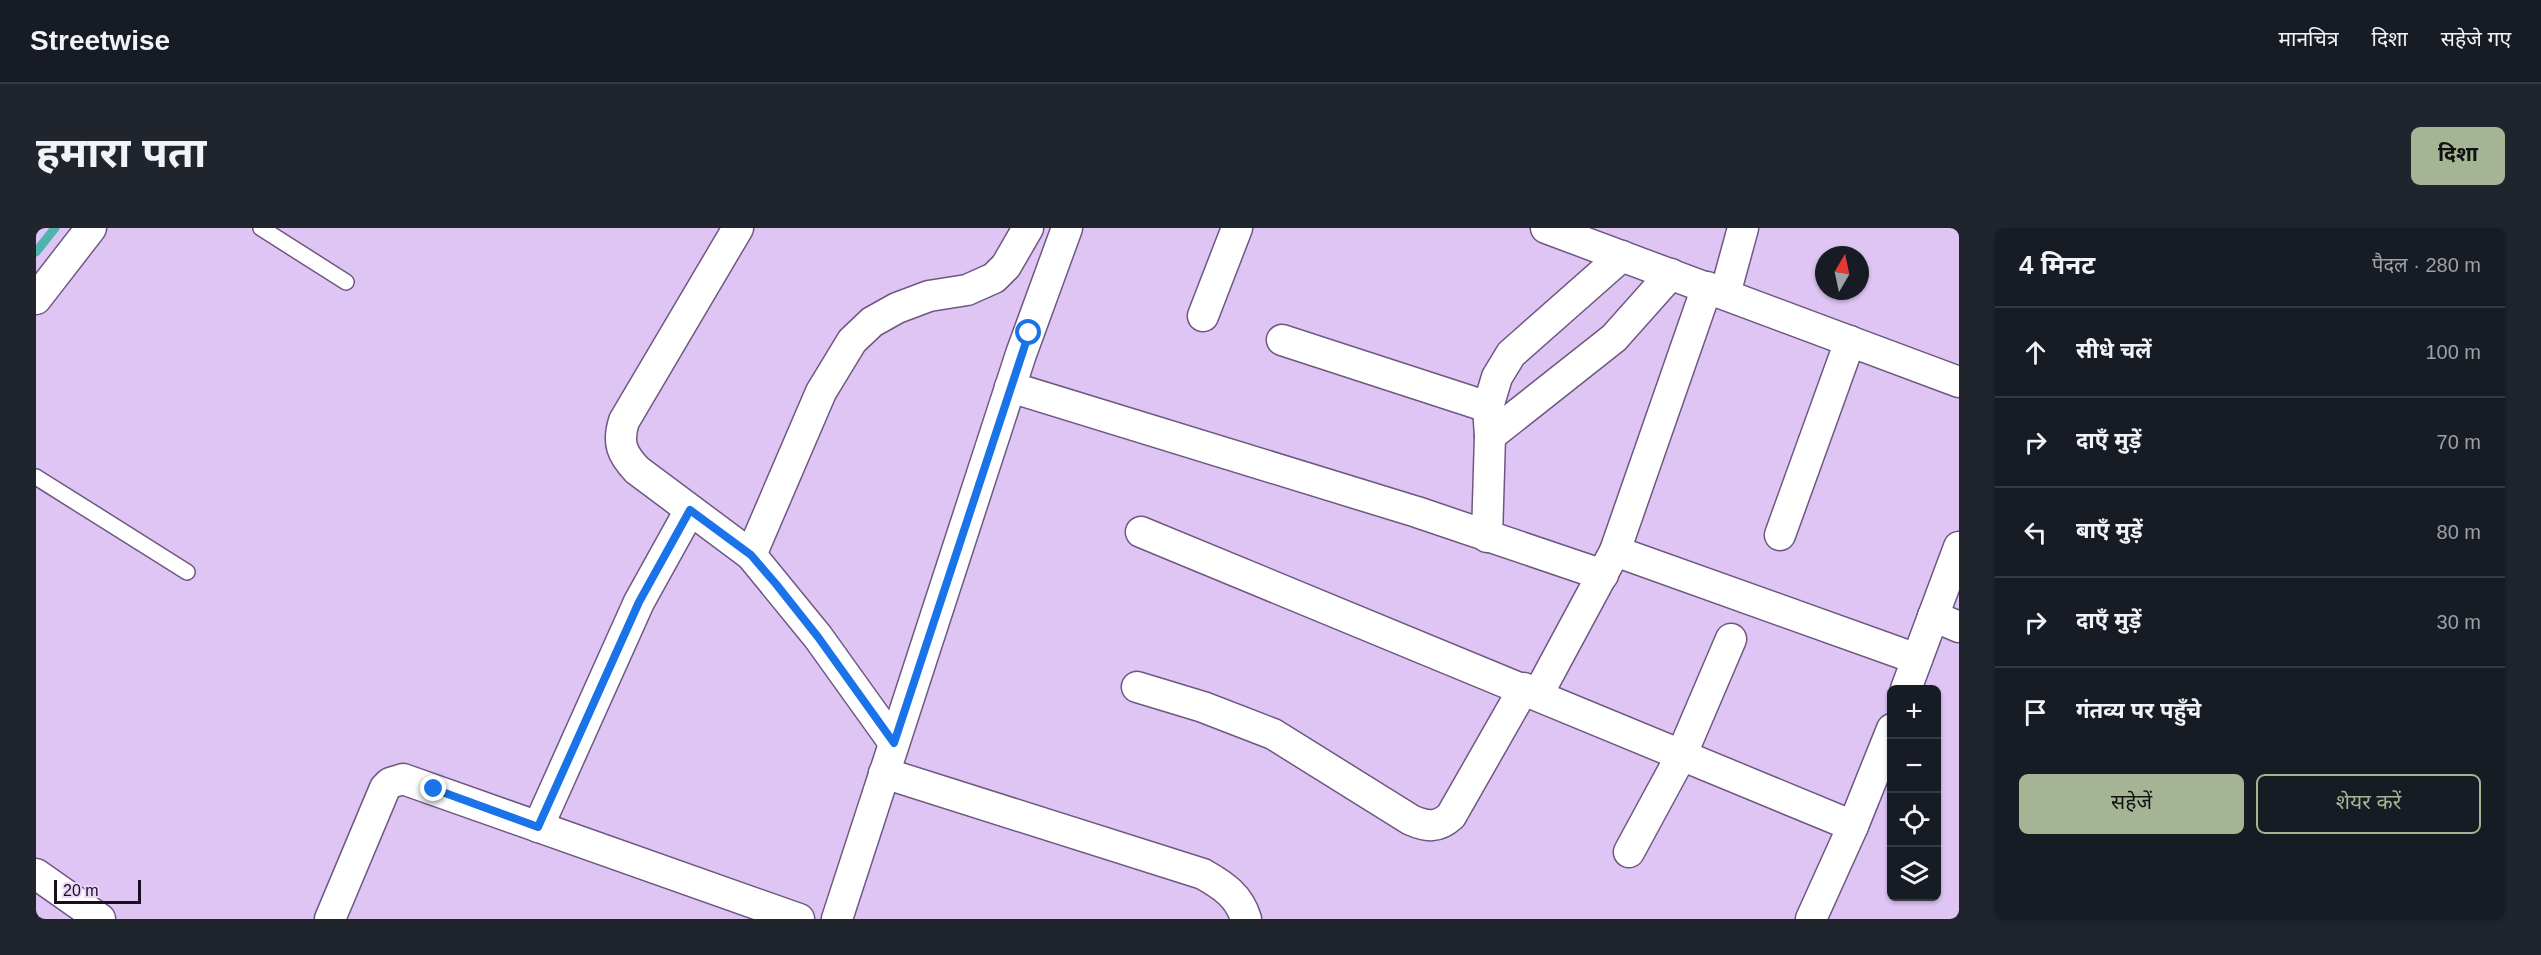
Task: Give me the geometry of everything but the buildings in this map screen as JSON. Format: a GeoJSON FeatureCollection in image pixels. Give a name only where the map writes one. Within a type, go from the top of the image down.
{"type":"FeatureCollection","features":[{"type":"Feature","properties":{"kind":"street"},"geometry":{"type":"LineString","coordinates":[[36,299],[91,228]]}},
{"type":"Feature","properties":{"kind":"street"},"geometry":{"type":"LineString","coordinates":[[738,228],[624,421],[620,433],[620,444],[625,458],[637,470],[751,555],[811,627],[894,743]]}},
{"type":"Feature","properties":{"kind":"street"},"geometry":{"type":"LineString","coordinates":[[751,555],[820,392],[852,341],[872,322],[897,308],[928,296],[967,290],[994,278],[1006,266],[1028,228]]}},
{"type":"Feature","properties":{"kind":"street"},"geometry":{"type":"LineString","coordinates":[[837,919],[1010,387],[1067,228]]}},
{"type":"Feature","properties":{"kind":"street"},"geometry":{"type":"LineString","coordinates":[[1203,316],[1237,228]]}},
{"type":"Feature","properties":{"kind":"street"},"geometry":{"type":"LineString","coordinates":[[1546,228],[1606,243],[1671,274],[1959,382]]}},
{"type":"Feature","properties":{"kind":"street"},"geometry":{"type":"LineString","coordinates":[[1137,687],[1214,710],[1273,734],[1411,820],[1429,826],[1444,822],[1531,691],[1609,563],[1716,290],[1743,228]]}},
{"type":"Feature","properties":{"kind":"street"},"geometry":{"type":"LineString","coordinates":[[1487,537],[1489,422],[1497,377],[1511,354],[1606,243]]}},
{"type":"Feature","properties":{"kind":"street"},"geometry":{"type":"LineString","coordinates":[[1489,422],[1614,338],[1671,274]]}},
{"type":"Feature","properties":{"kind":"street"},"geometry":{"type":"LineString","coordinates":[[1282,340],[1489,422]]}},
{"type":"Feature","properties":{"kind":"street"},"geometry":{"type":"LineString","coordinates":[[1780,535],[1850,341]]}},
{"type":"Feature","properties":{"kind":"street"},"geometry":{"type":"LineString","coordinates":[[1010,387],[1417,512],[1487,537],[1609,563],[1917,659]]}},
{"type":"Feature","properties":{"kind":"street"},"geometry":{"type":"LineString","coordinates":[[538,827],[634,612],[690,510]]}},
{"type":"Feature","properties":{"kind":"street"},"geometry":{"type":"LineString","coordinates":[[1141,532],[1531,691],[1681,756],[1853,826]]}},
{"type":"Feature","properties":{"kind":"street"},"geometry":{"type":"LineString","coordinates":[[1908,685],[1917,659],[1946,621],[1959,547]]}},
{"type":"Feature","properties":{"kind":"street"},"geometry":{"type":"LineString","coordinates":[[1629,852],[1681,756],[1731,639]]}},
{"type":"Feature","properties":{"kind":"street"},"geometry":{"type":"LineString","coordinates":[[1811,919],[1853,826],[1888,739]]}},
{"type":"Feature","properties":{"kind":"street"},"geometry":{"type":"LineString","coordinates":[[884,773],[1203,874],[1226,887],[1236,897],[1246,919]]}},
{"type":"Feature","properties":{"kind":"street"},"geometry":{"type":"LineString","coordinates":[[330,919],[381,795],[390,783],[403,779],[799,919]]}},
{"type":"Feature","properties":{"kind":"street"},"geometry":{"type":"LineString","coordinates":[[36,874],[100,919]]}},
{"type":"Feature","properties":{"kind":"lane"},"geometry":{"type":"LineString","coordinates":[[261,228],[346,282]]}},
{"type":"Feature","properties":{"kind":"lane"},"geometry":{"type":"LineString","coordinates":[[36,477],[187,572]]}},
{"type":"Feature","properties":{"kind":"waterway"},"geometry":{"type":"LineString","coordinates":[[36,252],[55,228]]}},
{"type":"Feature","properties":{"kind":"route"},"geometry":{"type":"LineString","coordinates":[[434,789],[538,827],[601,682],[639,602],[690,510],[751,555],[818,637],[894,743],[1029,333]]}}]}
